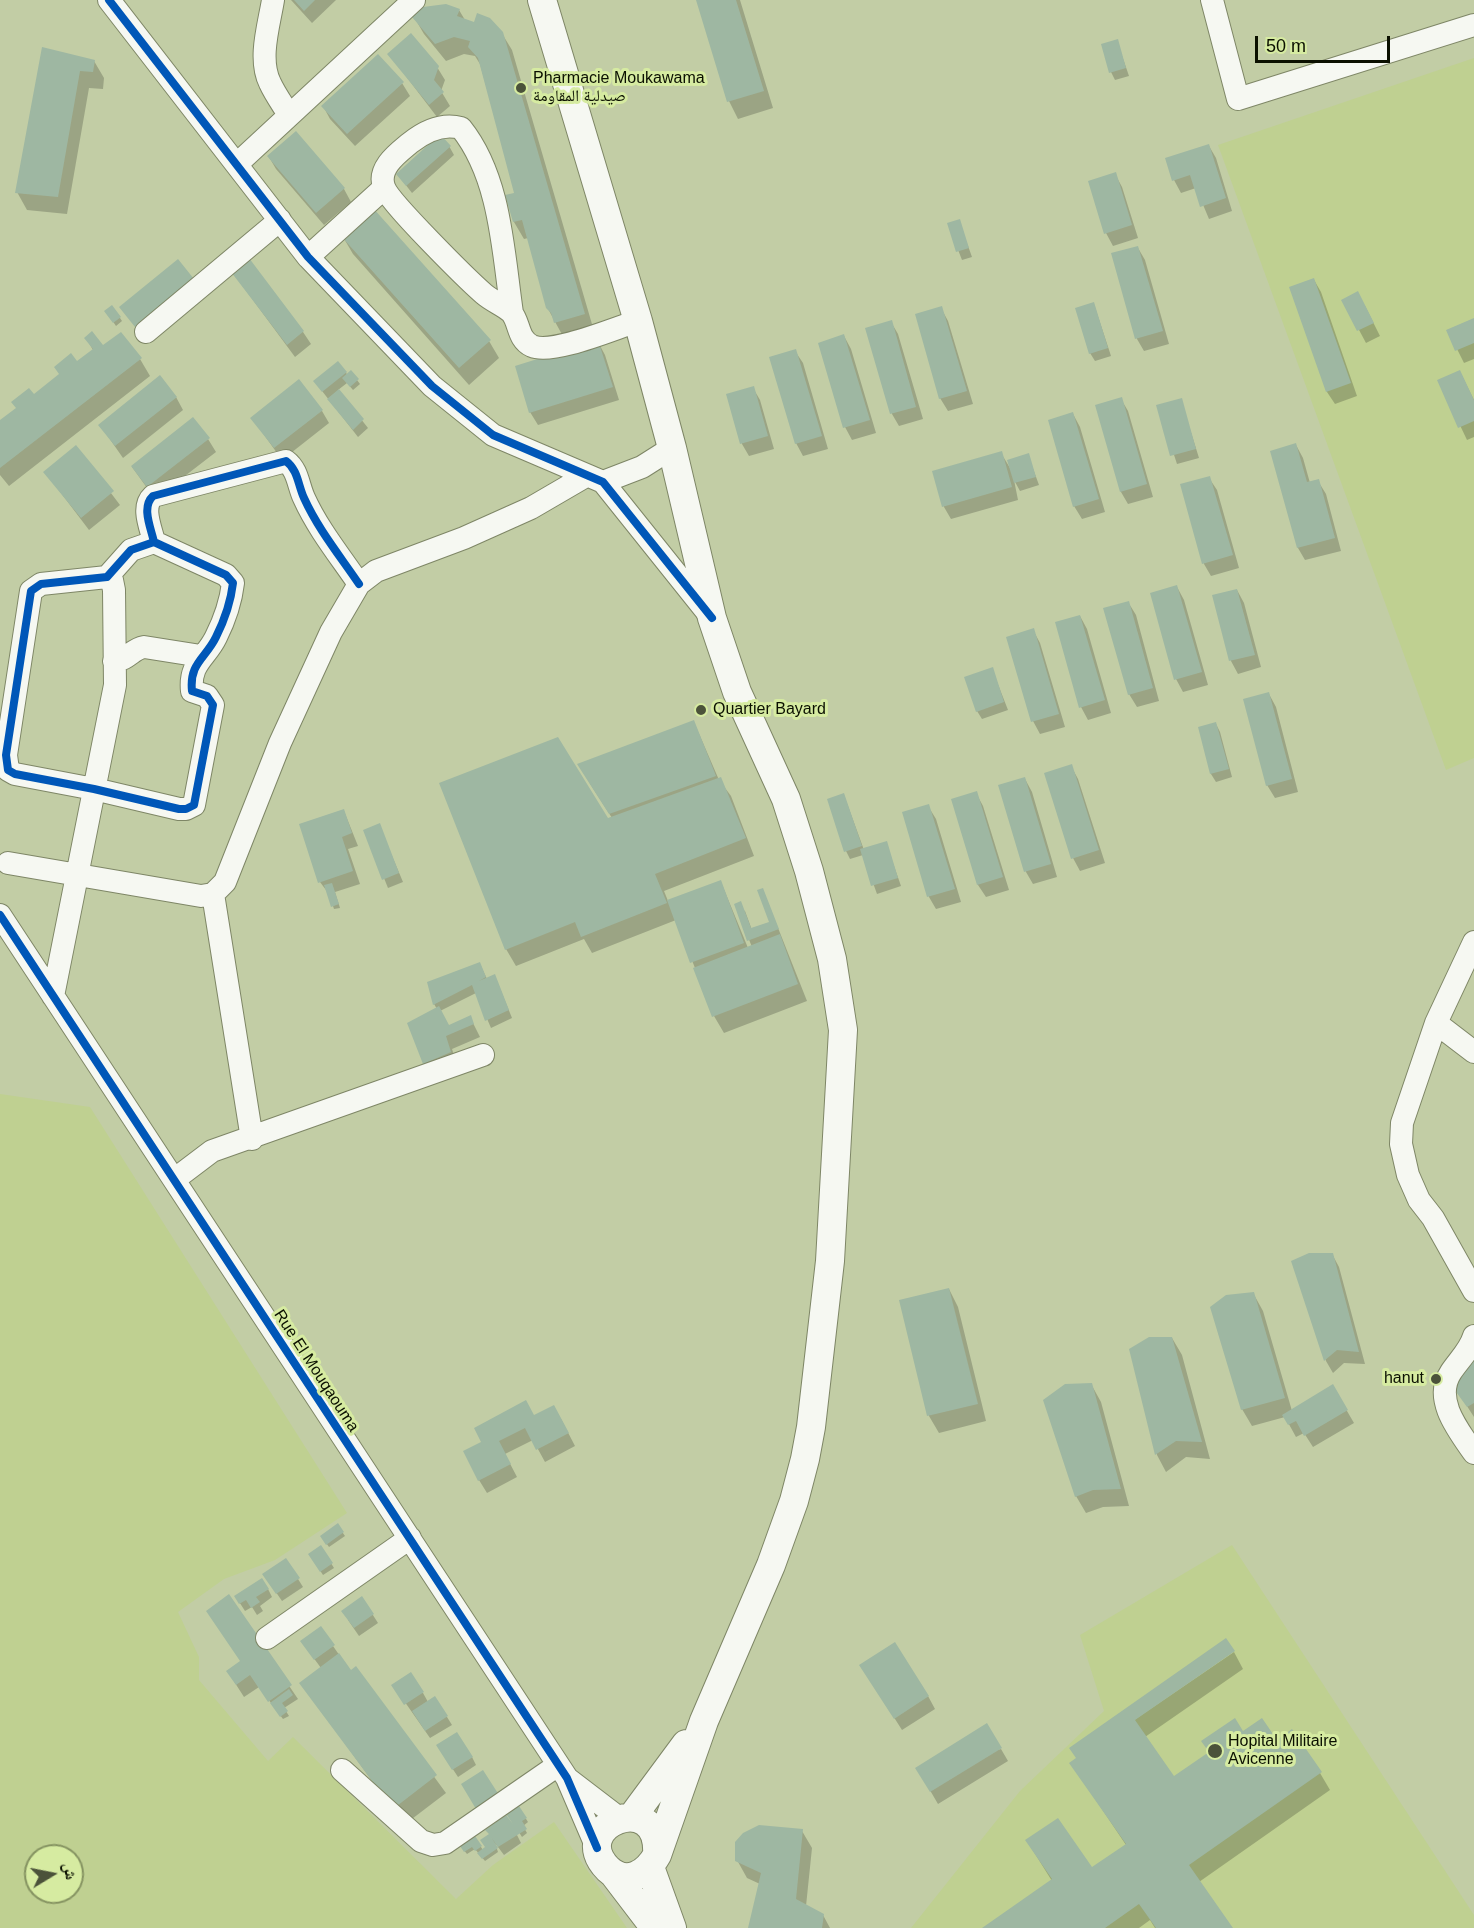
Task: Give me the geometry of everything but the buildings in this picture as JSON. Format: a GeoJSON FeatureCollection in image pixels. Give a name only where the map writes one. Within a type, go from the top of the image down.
{"type":"FeatureCollection","features":[{"type":"Feature","properties":{"kind":"main road"},"geometry":{"type":"LineString","coordinates":[[542,0],[638,321],[672,448],[712,618],[737,692],[786,799],[832,959],[843,1030],[830,1261],[812,1427],[794,1501],[771,1565],[704,1721],[653,1861],[632,1877],[613,1873]]}},
{"type":"Feature","properties":{"kind":"main road"},"geometry":{"type":"LineString","coordinates":[[655,1928],[602,1862],[597,1848],[604,1829],[626,1817],[704,1721]]}},
{"type":"Feature","properties":{"kind":"main road"},"geometry":{"type":"LineString","coordinates":[[626,1817],[650,1826],[655,1835],[653,1861],[672,1928]]}},
{"type":"Feature","properties":{"kind":"street"},"geometry":{"type":"LineString","coordinates":[[109,0],[308,257],[432,386],[493,435],[595,479],[712,618]]}},
{"type":"Feature","properties":{"kind":"street"},"geometry":{"type":"LineString","coordinates":[[273,0],[265,52],[266,70],[269,82],[290,115]]}},
{"type":"Feature","properties":{"kind":"street"},"geometry":{"type":"LineString","coordinates":[[237,164],[414,0]]}},
{"type":"Feature","properties":{"kind":"street"},"geometry":{"type":"LineString","coordinates":[[1212,0],[1238,99],[1474,25]]}},
{"type":"Feature","properties":{"kind":"street"},"geometry":{"type":"LineString","coordinates":[[512,313],[485,295],[422,232],[384,188],[383,176],[386,166],[412,142],[438,127],[450,125],[461,128],[483,163],[493,196],[512,313],[521,337],[532,346],[553,348],[638,321]]}},
{"type":"Feature","properties":{"kind":"street"},"geometry":{"type":"LineString","coordinates":[[308,257],[384,188]]}},
{"type":"Feature","properties":{"kind":"street"},"geometry":{"type":"LineString","coordinates":[[146,332],[280,220]]}},
{"type":"Feature","properties":{"kind":"street"},"geometry":{"type":"LineString","coordinates":[[8,862],[201,896],[213,894],[225,882],[280,743],[332,632],[359,584],[376,571],[464,538],[595,479],[642,467],[672,448]]}},
{"type":"Feature","properties":{"kind":"street"},"geometry":{"type":"LineString","coordinates":[[154,542],[147,514],[147,504],[153,496],[286,461],[292,466],[304,498],[317,523],[359,584]]}},
{"type":"Feature","properties":{"kind":"street"},"geometry":{"type":"LineString","coordinates":[[52,996],[77,874],[94,789],[115,685],[114,590],[112,580],[107,577],[41,584],[31,591],[6,764],[8,770],[15,774],[94,789],[186,810],[194,804],[213,705],[207,696],[192,691],[196,662],[217,636],[233,583],[226,575],[154,542],[131,550],[107,577]]}},
{"type":"Feature","properties":{"kind":"street"},"geometry":{"type":"LineString","coordinates":[[114,661],[129,657],[137,648],[144,647],[201,656]]}},
{"type":"Feature","properties":{"kind":"street"},"geometry":{"type":"LineString","coordinates":[[213,894],[252,1139]]}},
{"type":"Feature","properties":{"kind":"street","name":"Rue El Mouqaouma"},"geometry":{"type":"LineString","coordinates":[[0,915],[562,1772],[597,1848]]}},
{"type":"Feature","properties":{"kind":"street"},"geometry":{"type":"LineString","coordinates":[[1474,942],[1436,1023],[1402,1123],[1401,1144],[1408,1175],[1419,1200],[1433,1218],[1474,1290]]}},
{"type":"Feature","properties":{"kind":"street"},"geometry":{"type":"LineString","coordinates":[[1436,1023],[1474,1052]]}},
{"type":"Feature","properties":{"kind":"street"},"geometry":{"type":"LineString","coordinates":[[174,1179],[212,1151],[252,1139],[483,1055]]}},
{"type":"Feature","properties":{"kind":"street"},"geometry":{"type":"LineString","coordinates":[[1470,1440],[1445,1404],[1449,1374],[1472,1344],[1474,1336]]}},
{"type":"Feature","properties":{"kind":"street"},"geometry":{"type":"LineString","coordinates":[[267,1638],[410,1538]]}},
{"type":"Feature","properties":{"kind":"street"},"geometry":{"type":"LineString","coordinates":[[342,1770],[421,1841],[433,1845],[445,1843],[562,1772]]}},
{"type":"Feature","properties":{"kind":"street","name":"Rue El Mouqaouma"},"geometry":{"type":"LineString","coordinates":[[562,1772],[626,1817]]}},
{"type":"Feature","properties":{"kind":"shaded area"},"geometry":{"type":"Polygon","coordinates":[[[1474,58],[1474,758],[1446,770],[1218,145],[1474,58]]]}},
{"type":"Feature","properties":{"kind":"shaded area"},"geometry":{"type":"Polygon","coordinates":[[[0,1094],[90,1107],[347,1513],[275,1560],[224,1579],[178,1612],[199,1657],[199,1680],[268,1761],[293,1737],[456,1899],[493,1865],[554,1822],[627,1928],[0,1928],[0,1094]]]}},
{"type":"Feature","properties":{"kind":"shaded area","name":"Hopital Militaire Avicenne"},"geometry":{"type":"Polygon","coordinates":[[[1232,1545],[1474,1915],[1474,1928],[911,1928],[1020,1791],[1104,1711],[1080,1635],[1232,1545]]]}},
{"type":"Feature","properties":{"kind":"cycle path"},"geometry":{"type":"LineString","coordinates":[[109,0],[308,257],[432,386],[493,435],[603,482],[712,618]]}},
{"type":"Feature","properties":{"kind":"cycle path"},"geometry":{"type":"LineString","coordinates":[[154,542],[131,550],[107,577],[41,584],[31,591],[6,755],[8,770],[15,774],[94,789],[179,809],[186,809],[194,805],[213,705],[207,696],[192,691],[193,674],[219,631],[233,583],[226,575],[154,542],[147,512],[149,501],[153,496],[286,461],[295,473],[316,521],[359,584]]}},
{"type":"Feature","properties":{"kind":"cycle path"},"geometry":{"type":"LineString","coordinates":[[0,915],[567,1778],[597,1848]]}},
{"type":"Feature","properties":{"kind":"place","name":"Pharmacie Moukawama صيدلية المقاومة"},"geometry":{"type":"Point","coordinates":[521,88]}},
{"type":"Feature","properties":{"kind":"place","name":"Quartier Bayard"},"geometry":{"type":"Point","coordinates":[701,710]}},
{"type":"Feature","properties":{"kind":"place","name":"hanut"},"geometry":{"type":"Point","coordinates":[1436,1379]}},
{"type":"Feature","properties":{"kind":"place","name":"Hopital Militaire Avicenne"},"geometry":{"type":"Point","coordinates":[1215,1751]}}]}
